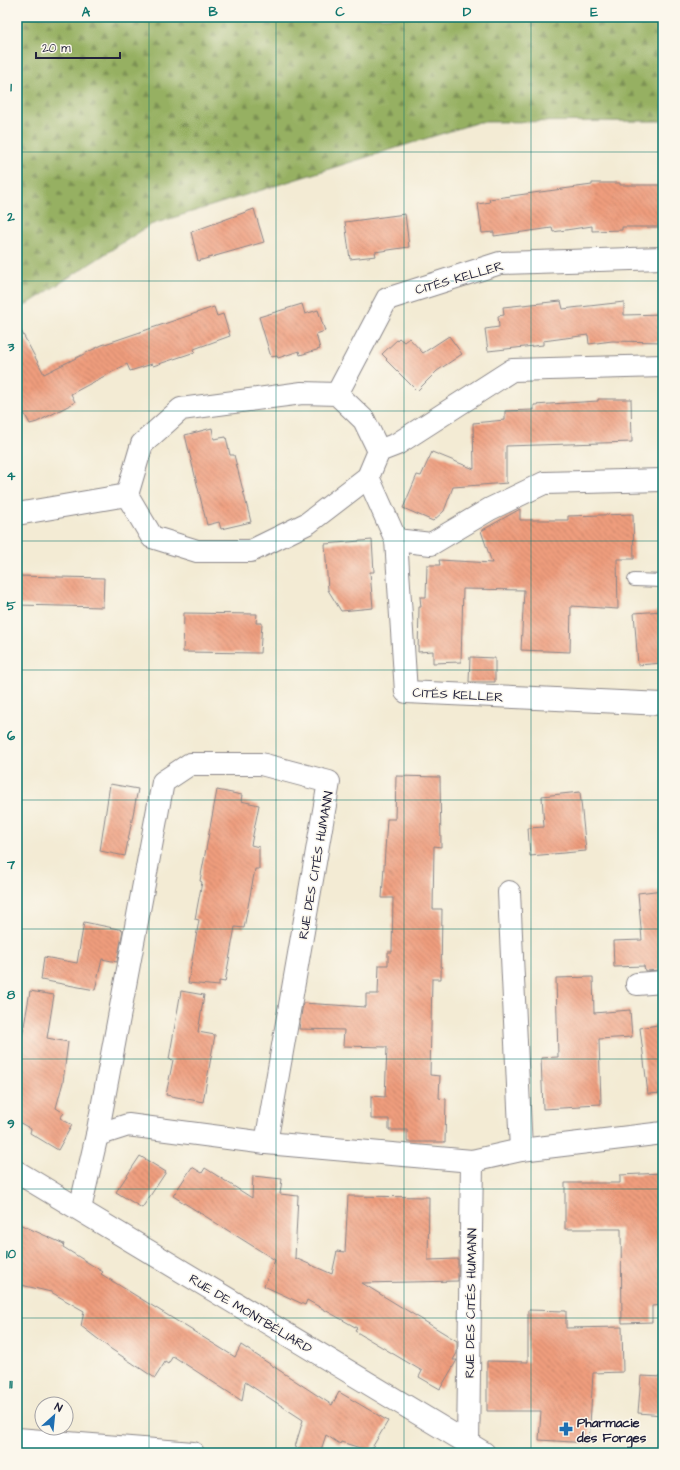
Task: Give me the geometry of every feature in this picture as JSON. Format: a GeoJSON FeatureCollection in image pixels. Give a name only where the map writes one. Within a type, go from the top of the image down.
{"type":"FeatureCollection","features":[{"type":"Feature","properties":{"kind":"street","name":"CITÉS KELLER"},"geometry":{"type":"LineString","coordinates":[[338,394],[387,299],[500,263],[663,258]]}},
{"type":"Feature","properties":{"kind":"street"},"geometry":{"type":"LineString","coordinates":[[379,451],[364,420],[338,394],[302,393],[181,409],[142,444],[127,495],[152,537],[197,552],[251,551],[308,523],[368,477],[379,451],[397,444],[512,370],[663,366]]}},
{"type":"Feature","properties":{"kind":"street","name":"CITÉS KELLER"},"geometry":{"type":"LineString","coordinates":[[368,477],[396,540],[406,692],[663,704]]}},
{"type":"Feature","properties":{"kind":"street"},"geometry":{"type":"LineString","coordinates":[[396,540],[431,544],[490,509],[544,483],[663,480]]}},
{"type":"Feature","properties":{"kind":"street"},"geometry":{"type":"LineString","coordinates":[[17,514],[127,495]]}},
{"type":"Feature","properties":{"kind":"street","name":"RUE DES CITÉS HUMANN"},"geometry":{"type":"LineString","coordinates":[[80,1209],[96,1135],[163,782],[190,764],[261,764],[329,782],[266,1143]]}},
{"type":"Feature","properties":{"kind":"street"},"geometry":{"type":"LineString","coordinates":[[510,892],[521,1150]]}},
{"type":"Feature","properties":{"kind":"street"},"geometry":{"type":"LineString","coordinates":[[637,984],[663,982]]}},
{"type":"Feature","properties":{"kind":"street"},"geometry":{"type":"LineString","coordinates":[[96,1135],[128,1125],[266,1143],[472,1161],[521,1150],[663,1133]]}},
{"type":"Feature","properties":{"kind":"street","name":"RUE DES CITÉS HUMANN"},"geometry":{"type":"LineString","coordinates":[[472,1161],[476,1449]]}},
{"type":"Feature","properties":{"kind":"street","name":"RUE DE MONTBÉLIARD"},"geometry":{"type":"LineString","coordinates":[[17,1172],[476,1449]]}},
{"type":"Feature","properties":{"kind":"street"},"geometry":{"type":"LineString","coordinates":[[17,1439],[183,1453]]}},
{"type":"Feature","properties":{"kind":"lane"},"geometry":{"type":"LineString","coordinates":[[634,580],[663,581]]}},
{"type":"Feature","properties":{"kind":"green space"},"geometry":{"type":"Polygon","coordinates":[[[17,17],[663,17],[663,121],[479,122],[150,225],[17,311],[17,17]]]}},
{"type":"Feature","properties":{"kind":"building"},"geometry":{"type":"Polygon","coordinates":[[[592,183],[620,183],[620,185],[663,185],[663,227],[622,227],[622,230],[592,231],[592,226],[553,232],[552,228],[494,236],[494,232],[482,233],[478,204],[490,202],[489,199],[592,185],[592,183]]]}},
{"type":"Feature","properties":{"kind":"building"},"geometry":{"type":"Polygon","coordinates":[[[254,209],[264,242],[198,261],[191,232],[254,209]]]}},
{"type":"Feature","properties":{"kind":"building"},"geometry":{"type":"Polygon","coordinates":[[[405,214],[409,247],[375,252],[376,256],[350,259],[345,222],[405,214]]]}},
{"type":"Feature","properties":{"kind":"building"},"geometry":{"type":"Polygon","coordinates":[[[561,301],[563,309],[624,302],[624,315],[663,314],[663,342],[612,341],[589,344],[588,335],[543,341],[543,345],[488,351],[485,329],[499,327],[498,316],[504,315],[503,307],[561,301]]]}},
{"type":"Feature","properties":{"kind":"building"},"geometry":{"type":"Polygon","coordinates":[[[302,304],[305,314],[318,310],[325,331],[316,334],[320,349],[300,355],[299,351],[278,358],[277,356],[271,357],[259,317],[302,304]]]}},
{"type":"Feature","properties":{"kind":"building"},"geometry":{"type":"Polygon","coordinates":[[[214,307],[217,316],[223,314],[230,336],[194,349],[195,352],[153,366],[152,364],[130,371],[127,364],[71,394],[75,402],[37,422],[30,424],[17,400],[17,323],[44,374],[102,345],[214,307]]]}},
{"type":"Feature","properties":{"kind":"building"},"geometry":{"type":"Polygon","coordinates":[[[449,336],[462,354],[437,371],[417,391],[386,360],[387,359],[382,354],[399,338],[404,342],[409,338],[423,353],[449,336]]]}},
{"type":"Feature","properties":{"kind":"building"},"geometry":{"type":"Polygon","coordinates":[[[598,399],[631,399],[632,442],[506,446],[506,482],[508,483],[453,487],[444,511],[433,521],[403,508],[417,475],[421,476],[432,452],[474,469],[473,423],[505,420],[505,411],[534,410],[534,405],[598,401],[598,399]]]}},
{"type":"Feature","properties":{"kind":"building"},"geometry":{"type":"Polygon","coordinates":[[[212,428],[214,439],[226,437],[230,455],[234,455],[251,522],[221,529],[219,522],[207,525],[185,435],[212,428]]]}},
{"type":"Feature","properties":{"kind":"building"},"geometry":{"type":"Polygon","coordinates":[[[520,509],[520,520],[568,520],[568,516],[633,514],[634,559],[617,559],[618,609],[571,606],[570,652],[521,650],[524,590],[463,589],[461,662],[433,663],[433,651],[418,652],[419,607],[421,607],[420,597],[426,597],[427,565],[440,565],[439,560],[492,563],[481,531],[520,509]]]}},
{"type":"Feature","properties":{"kind":"building"},"geometry":{"type":"Polygon","coordinates":[[[372,540],[374,572],[370,572],[373,608],[341,611],[328,590],[325,544],[372,540]]]}},
{"type":"Feature","properties":{"kind":"building"},"geometry":{"type":"Polygon","coordinates":[[[17,576],[104,578],[103,607],[17,605],[17,576]]]}},
{"type":"Feature","properties":{"kind":"building"},"geometry":{"type":"Polygon","coordinates":[[[663,611],[663,663],[638,665],[634,613],[663,611]]]}},
{"type":"Feature","properties":{"kind":"building"},"geometry":{"type":"Polygon","coordinates":[[[184,613],[257,614],[256,623],[262,623],[260,653],[183,652],[184,613]]]}},
{"type":"Feature","properties":{"kind":"building"},"geometry":{"type":"Polygon","coordinates":[[[470,657],[495,658],[495,682],[469,682],[470,657]]]}},
{"type":"Feature","properties":{"kind":"building"},"geometry":{"type":"Polygon","coordinates":[[[396,776],[440,777],[441,847],[434,846],[433,909],[442,909],[441,979],[432,979],[430,1075],[440,1076],[439,1098],[446,1099],[445,1142],[407,1142],[407,1130],[389,1130],[389,1119],[371,1119],[371,1096],[385,1097],[387,1047],[343,1046],[344,1030],[299,1029],[303,1003],[366,1007],[366,994],[378,994],[379,965],[388,965],[388,952],[392,952],[393,898],[382,898],[387,819],[395,819],[396,776]]]}},
{"type":"Feature","properties":{"kind":"building"},"geometry":{"type":"Polygon","coordinates":[[[110,784],[138,789],[125,856],[100,851],[110,784]]]}},
{"type":"Feature","properties":{"kind":"building"},"geometry":{"type":"Polygon","coordinates":[[[217,790],[242,795],[241,801],[259,805],[251,845],[259,847],[259,869],[255,869],[244,928],[235,927],[225,982],[219,981],[219,986],[188,983],[199,920],[195,919],[202,882],[200,881],[217,790]]]}},
{"type":"Feature","properties":{"kind":"building"},"geometry":{"type":"Polygon","coordinates":[[[580,792],[586,851],[530,856],[528,828],[544,827],[542,796],[580,792]]]}},
{"type":"Feature","properties":{"kind":"building"},"geometry":{"type":"Polygon","coordinates":[[[663,890],[663,970],[645,971],[644,966],[614,967],[613,941],[642,940],[638,893],[663,890]]]}},
{"type":"Feature","properties":{"kind":"building"},"geometry":{"type":"Polygon","coordinates":[[[84,922],[123,930],[117,962],[102,959],[95,990],[41,980],[44,957],[77,963],[84,922]]]}},
{"type":"Feature","properties":{"kind":"building"},"geometry":{"type":"Polygon","coordinates":[[[593,977],[594,1013],[630,1010],[632,1037],[599,1039],[601,1104],[543,1109],[541,1058],[558,1057],[556,978],[593,977]]]}},
{"type":"Feature","properties":{"kind":"building"},"geometry":{"type":"Polygon","coordinates":[[[30,991],[54,995],[47,1038],[68,1042],[63,1082],[56,1108],[64,1113],[60,1118],[72,1125],[58,1150],[30,1133],[31,1129],[17,1121],[17,1067],[30,991]]]}},
{"type":"Feature","properties":{"kind":"building"},"geometry":{"type":"Polygon","coordinates":[[[181,991],[204,995],[198,1032],[215,1035],[203,1102],[166,1095],[173,1060],[169,1059],[181,991]]]}},
{"type":"Feature","properties":{"kind":"building"},"geometry":{"type":"Polygon","coordinates":[[[663,1024],[663,1093],[648,1094],[640,1028],[663,1024]]]}},
{"type":"Feature","properties":{"kind":"building"},"geometry":{"type":"Polygon","coordinates":[[[140,1156],[166,1172],[142,1208],[116,1192],[140,1156]]]}},
{"type":"Feature","properties":{"kind":"building"},"geometry":{"type":"Polygon","coordinates":[[[192,1167],[202,1173],[205,1168],[252,1198],[253,1176],[282,1179],[280,1194],[298,1196],[295,1258],[332,1274],[337,1251],[345,1252],[348,1196],[429,1197],[428,1260],[458,1259],[458,1281],[362,1283],[457,1341],[457,1353],[453,1360],[457,1360],[440,1389],[419,1377],[422,1371],[355,1331],[357,1328],[307,1300],[305,1305],[264,1286],[275,1260],[173,1196],[192,1167]]]}},
{"type":"Feature","properties":{"kind":"building"},"geometry":{"type":"Polygon","coordinates":[[[663,1173],[663,1305],[652,1306],[652,1322],[622,1323],[621,1229],[565,1229],[565,1183],[620,1183],[620,1175],[663,1173]]]}},
{"type":"Feature","properties":{"kind":"building"},"geometry":{"type":"Polygon","coordinates":[[[17,1223],[64,1244],[63,1247],[103,1272],[101,1274],[235,1357],[241,1345],[332,1405],[339,1392],[388,1421],[370,1451],[341,1442],[340,1444],[326,1435],[320,1453],[295,1447],[303,1420],[245,1382],[242,1401],[173,1356],[168,1364],[165,1362],[155,1378],[111,1349],[81,1326],[84,1311],[51,1292],[17,1284],[17,1223]]]}},
{"type":"Feature","properties":{"kind":"building"},"geometry":{"type":"Polygon","coordinates":[[[528,1310],[566,1311],[566,1328],[622,1327],[623,1372],[593,1373],[589,1443],[539,1440],[541,1411],[487,1411],[487,1361],[528,1362],[528,1310]]]}},
{"type":"Feature","properties":{"kind":"building"},"geometry":{"type":"Polygon","coordinates":[[[641,1376],[663,1377],[663,1415],[638,1413],[641,1376]]]}},
{"type":"Feature","properties":{"kind":"place","name":"Pharmacie des Forges"},"geometry":{"type":"Point","coordinates":[566,1429]}}]}
